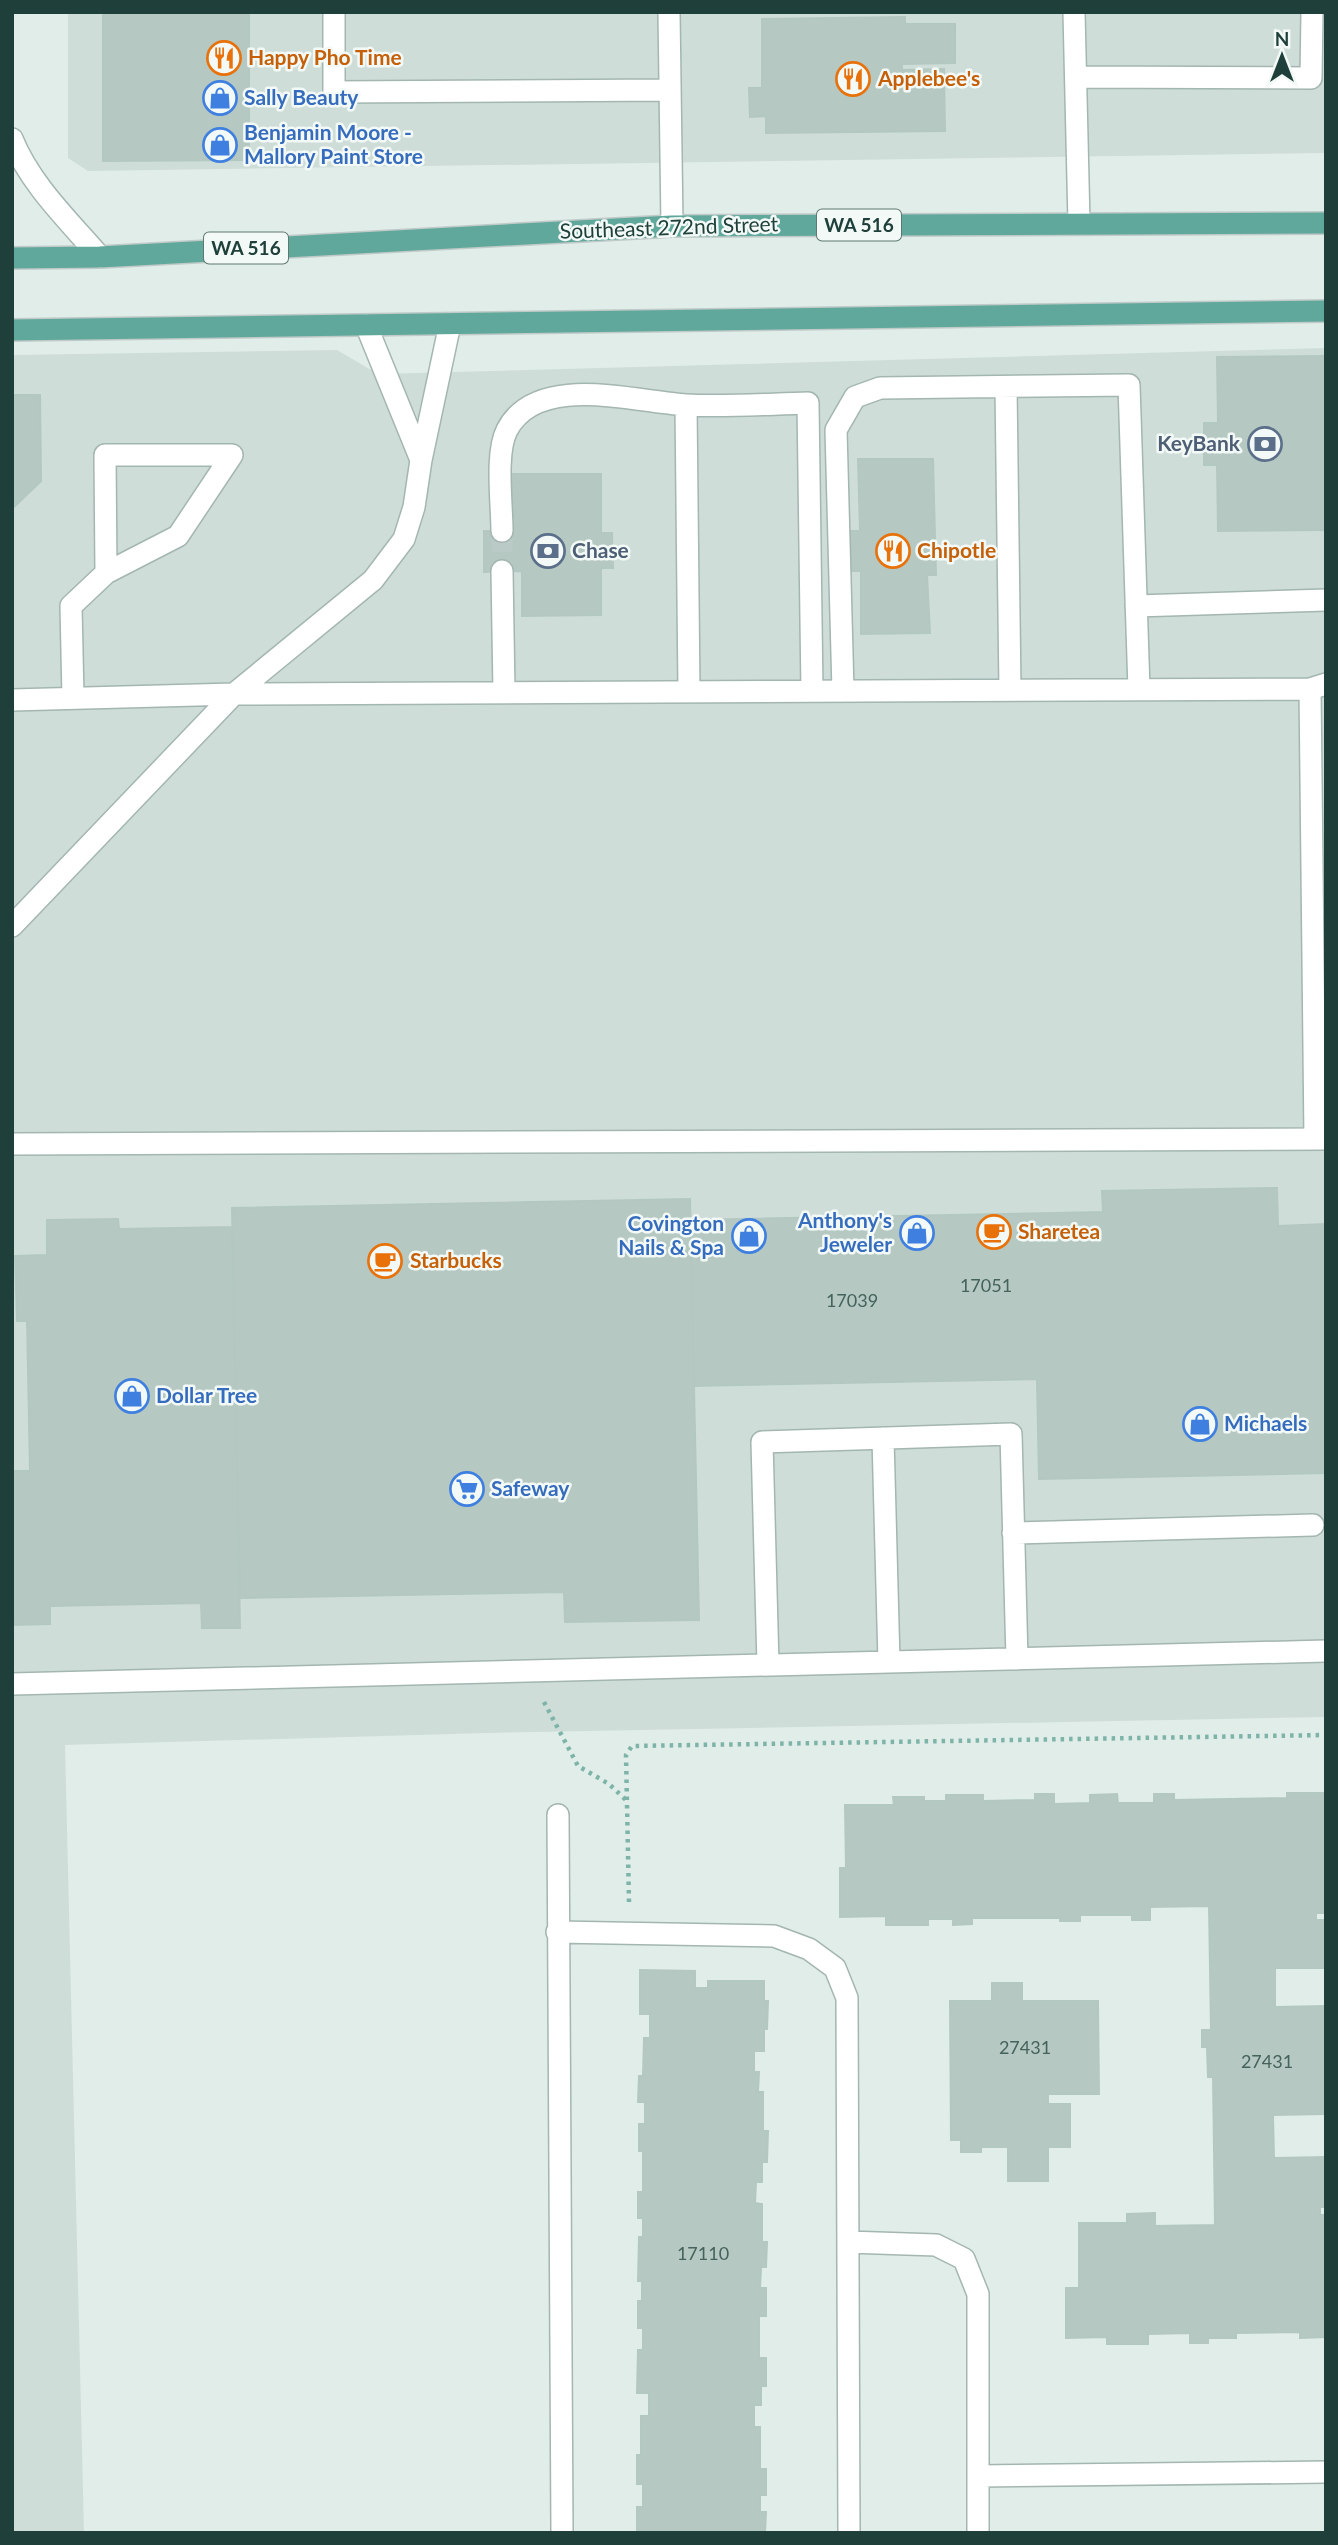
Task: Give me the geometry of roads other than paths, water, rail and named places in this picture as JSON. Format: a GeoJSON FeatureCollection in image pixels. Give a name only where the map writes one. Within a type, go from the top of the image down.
{"type":"FeatureCollection","features":[{"type":"Feature","properties":{"kind":"main road","name":"Southeast 272nd Street"},"geometry":{"type":"LineString","coordinates":[[12,258],[100,257],[672,226],[1326,223]]}},
{"type":"Feature","properties":{"kind":"main road"},"geometry":{"type":"LineString","coordinates":[[12,330],[1326,311]]}},
{"type":"Feature","properties":{"kind":"street"},"geometry":{"type":"LineString","coordinates":[[334,12],[334,93],[668,90]]}},
{"type":"Feature","properties":{"kind":"street"},"geometry":{"type":"LineString","coordinates":[[669,12],[672,226]]}},
{"type":"Feature","properties":{"kind":"street"},"geometry":{"type":"LineString","coordinates":[[1074,12],[1079,223]]}},
{"type":"Feature","properties":{"kind":"street"},"geometry":{"type":"LineString","coordinates":[[1076,78],[1311,78],[1312,12]]}},
{"type":"Feature","properties":{"kind":"street"},"geometry":{"type":"LineString","coordinates":[[12,139],[20,158],[42,189],[100,257]]}},
{"type":"Feature","properties":{"kind":"street"},"geometry":{"type":"LineString","coordinates":[[12,926],[234,694],[373,580],[404,539],[414,507],[421,460],[450,324]]}},
{"type":"Feature","properties":{"kind":"street"},"geometry":{"type":"LineString","coordinates":[[366,325],[421,460]]}},
{"type":"Feature","properties":{"kind":"street"},"geometry":{"type":"LineString","coordinates":[[843,691],[836,430],[855,397],[880,388],[1129,384],[1139,690]]}},
{"type":"Feature","properties":{"kind":"street"},"geometry":{"type":"LineString","coordinates":[[1006,387],[1010,690]]}},
{"type":"Feature","properties":{"kind":"street"},"geometry":{"type":"LineString","coordinates":[[502,531],[501,445],[507,429],[526,410],[548,398],[578,394],[685,405],[808,403],[812,691]]}},
{"type":"Feature","properties":{"kind":"street"},"geometry":{"type":"LineString","coordinates":[[685,405],[690,692]]}},
{"type":"Feature","properties":{"kind":"street"},"geometry":{"type":"LineString","coordinates":[[73,698],[71,606],[106,573],[178,536],[232,455],[105,455],[106,573]]}},
{"type":"Feature","properties":{"kind":"street"},"geometry":{"type":"LineString","coordinates":[[502,571],[504,692]]}},
{"type":"Feature","properties":{"kind":"street"},"geometry":{"type":"LineString","coordinates":[[1136,606],[1326,600]]}},
{"type":"Feature","properties":{"kind":"street"},"geometry":{"type":"LineString","coordinates":[[12,1144],[1320,1139],[1318,686],[1139,690],[234,694],[73,698],[15,703]]}},
{"type":"Feature","properties":{"kind":"street"},"geometry":{"type":"LineString","coordinates":[[768,1665],[762,1442],[1011,1434],[1017,1658]]}},
{"type":"Feature","properties":{"kind":"street"},"geometry":{"type":"LineString","coordinates":[[883,1438],[889,1662]]}},
{"type":"Feature","properties":{"kind":"street"},"geometry":{"type":"LineString","coordinates":[[1013,1532],[1313,1525]]}},
{"type":"Feature","properties":{"kind":"street"},"geometry":{"type":"LineString","coordinates":[[12,1684],[1326,1651]]}},
{"type":"Feature","properties":{"kind":"street"},"geometry":{"type":"LineString","coordinates":[[558,1815],[562,2533]]}},
{"type":"Feature","properties":{"kind":"street"},"geometry":{"type":"LineString","coordinates":[[557,1932],[774,1936],[809,1949],[835,1968],[846,1998],[849,2533]]}},
{"type":"Feature","properties":{"kind":"street"},"geometry":{"type":"LineString","coordinates":[[848,2242],[936,2245],[964,2259],[978,2294],[978,2533]]}},
{"type":"Feature","properties":{"kind":"street"},"geometry":{"type":"LineString","coordinates":[[980,2476],[1326,2472]]}},
{"type":"Feature","properties":{"kind":"tunnel"},"geometry":{"type":"LineString","coordinates":[[502,531],[502,571]]}},
{"type":"Feature","properties":{"kind":"place","name":"Happy Pho Time"},"geometry":{"type":"Point","coordinates":[224,58]}},
{"type":"Feature","properties":{"kind":"place","name":"Applebee's"},"geometry":{"type":"Point","coordinates":[853,79]}},
{"type":"Feature","properties":{"kind":"place","name":"Sally Beauty"},"geometry":{"type":"Point","coordinates":[220,98]}},
{"type":"Feature","properties":{"kind":"place","name":"Benjamin Moore - Mallory Paint Store"},"geometry":{"type":"Point","coordinates":[220,145]}},
{"type":"Feature","properties":{"kind":"place","name":"KeyBank"},"geometry":{"type":"Point","coordinates":[1265,444]}},
{"type":"Feature","properties":{"kind":"place","name":"Chase"},"geometry":{"type":"Point","coordinates":[548,551]}},
{"type":"Feature","properties":{"kind":"place","name":"Chipotle"},"geometry":{"type":"Point","coordinates":[893,551]}},
{"type":"Feature","properties":{"kind":"place","name":"Sharetea"},"geometry":{"type":"Point","coordinates":[994,1232]}},
{"type":"Feature","properties":{"kind":"place","name":"Anthony's Jeweler"},"geometry":{"type":"Point","coordinates":[917,1233]}},
{"type":"Feature","properties":{"kind":"place","name":"Covington Nails & Spa"},"geometry":{"type":"Point","coordinates":[749,1236]}},
{"type":"Feature","properties":{"kind":"place","name":"Starbucks"},"geometry":{"type":"Point","coordinates":[385,1261]}},
{"type":"Feature","properties":{"kind":"place","name":"Dollar Tree"},"geometry":{"type":"Point","coordinates":[132,1396]}},
{"type":"Feature","properties":{"kind":"place","name":"Michaels"},"geometry":{"type":"Point","coordinates":[1200,1424]}},
{"type":"Feature","properties":{"kind":"place","name":"Safeway"},"geometry":{"type":"Point","coordinates":[467,1489]}}]}
